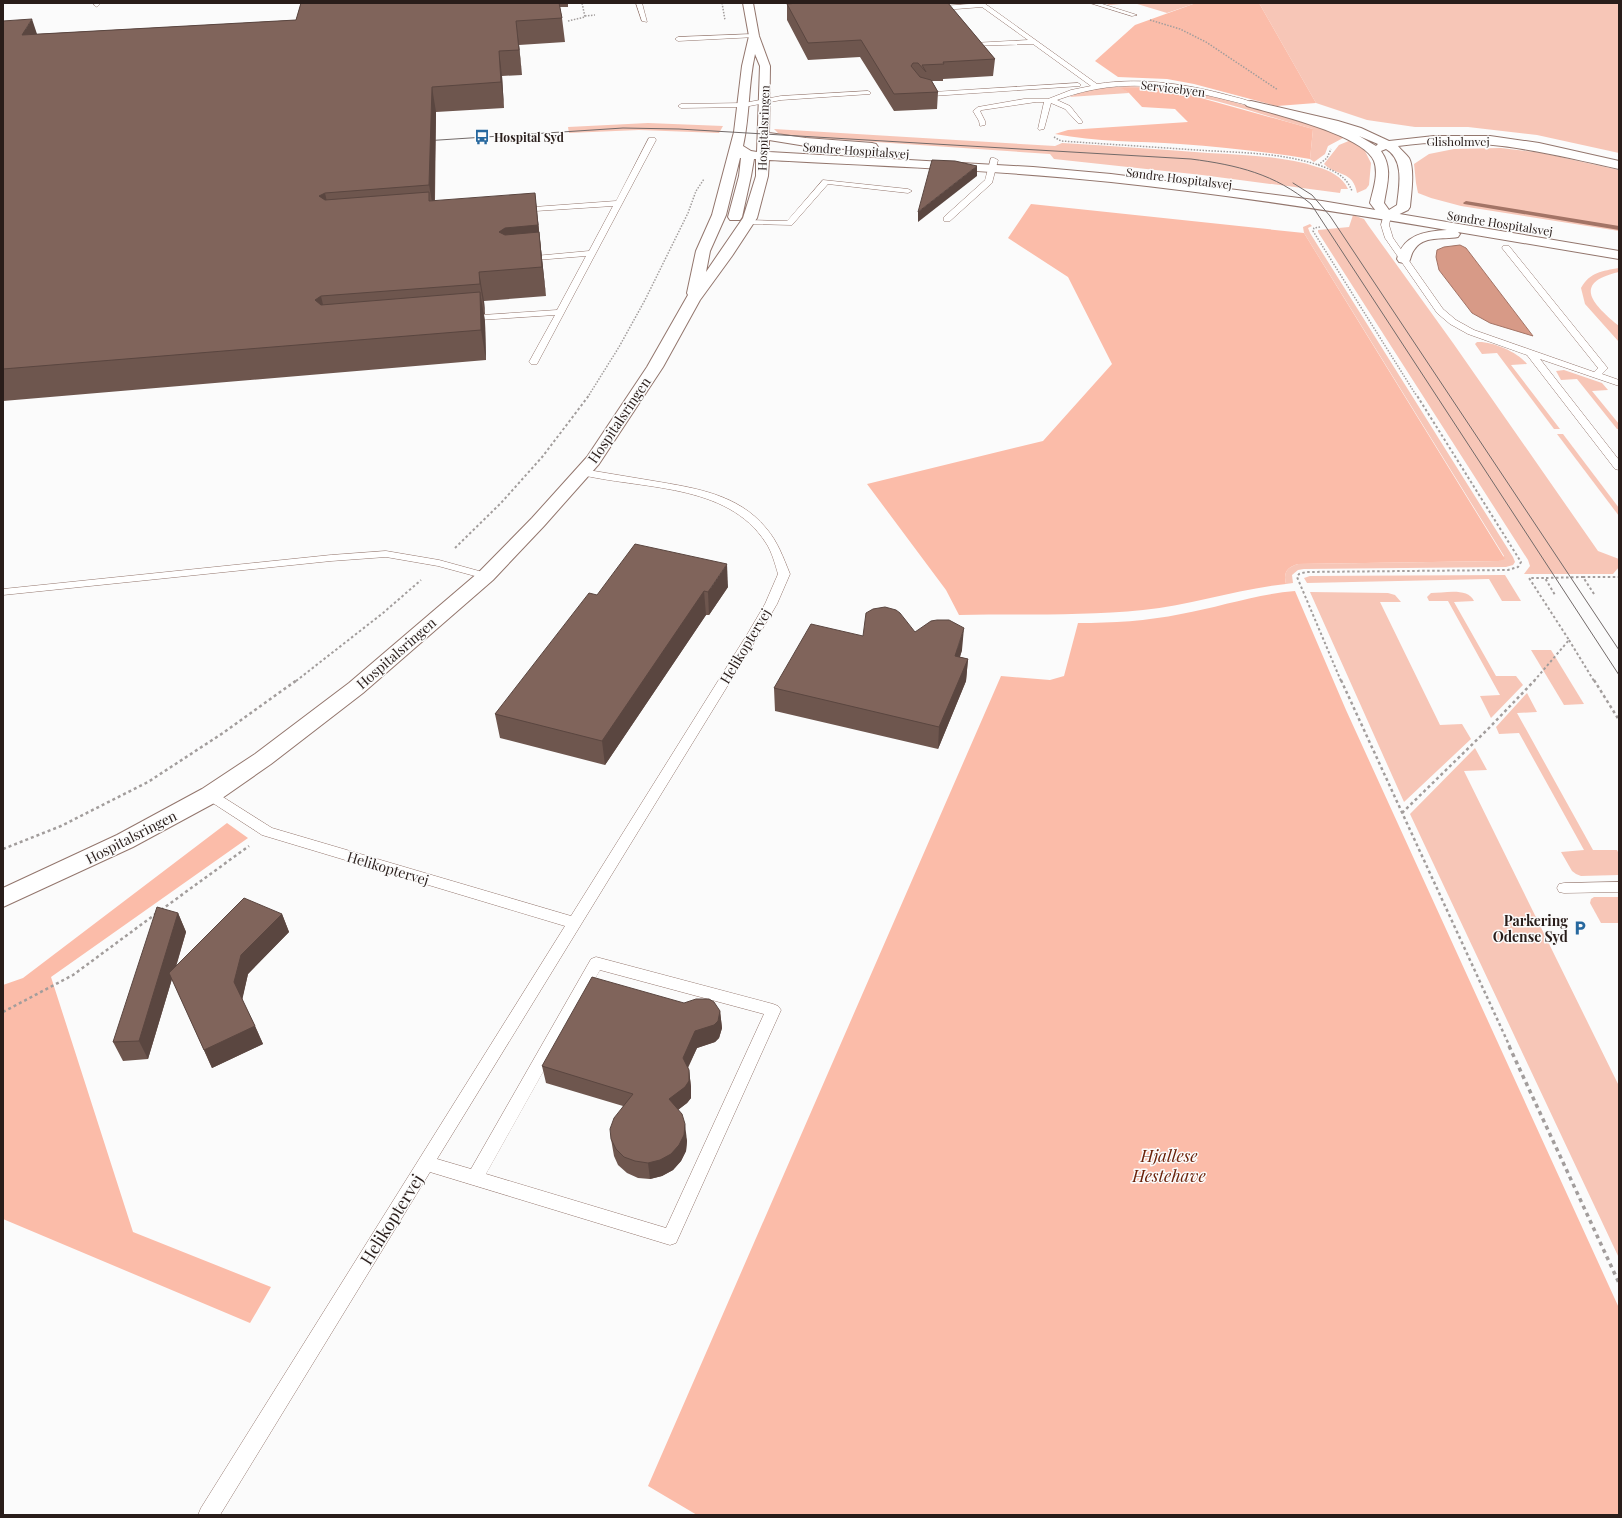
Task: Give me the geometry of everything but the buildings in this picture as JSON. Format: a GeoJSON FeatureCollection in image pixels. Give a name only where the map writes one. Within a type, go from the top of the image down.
{"type":"FeatureCollection","features":[{"type":"Feature","properties":{"kind":"street","name":"Hospitalsringen"},"geometry":{"type":"LineString","coordinates":[[3,898],[125,841],[210,795],[263,759],[356,688],[486,576],[538,522],[593,460],[656,367],[693,300],[750,218],[762,176],[752,149],[740,132],[754,103],[765,66],[754,36],[748,3]]}},
{"type":"Feature","properties":{"kind":"street","name":"Hospitalsringen"},"geometry":{"type":"LineString","coordinates":[[693,300],[703,251],[718,215],[752,149],[754,103],[753,92],[746,75],[754,36]]}},
{"type":"Feature","properties":{"kind":"street","name":"Servicebyen"},"geometry":{"type":"LineString","coordinates":[[1251,104],[1332,123],[1365,133],[1388,144]]}},
{"type":"Feature","properties":{"kind":"street","name":"Servicebyen"},"geometry":{"type":"LineString","coordinates":[[1251,104],[1353,137],[1374,150]]}},
{"type":"Feature","properties":{"kind":"street","name":"Glisholmvej"},"geometry":{"type":"LineString","coordinates":[[1374,150],[1388,144],[1424,140],[1491,140],[1528,146],[1619,165]]}},
{"type":"Feature","properties":{"kind":"street"},"geometry":{"type":"LineString","coordinates":[[727,253],[752,149],[806,142],[882,148]]}},
{"type":"Feature","properties":{"kind":"street"},"geometry":{"type":"LineString","coordinates":[[1374,150],[1382,167],[1377,203],[1387,216],[1403,207],[1404,160],[1399,152],[1388,144]]}},
{"type":"Feature","properties":{"kind":"street","name":"Glisholmvej"},"geometry":{"type":"LineString","coordinates":[[1374,150],[1399,152],[1474,144],[1528,146]]}},
{"type":"Feature","properties":{"kind":"street","name":"Søndre Hospitalsvej"},"geometry":{"type":"LineString","coordinates":[[752,149],[991,163],[1290,200],[1350,204],[1377,203],[1521,226]]}},
{"type":"Feature","properties":{"kind":"street"},"geometry":{"type":"LineString","coordinates":[[927,153],[991,163]]}},
{"type":"Feature","properties":{"kind":"street","name":"Søndre Hospitalsvej"},"geometry":{"type":"LineString","coordinates":[[1350,204],[1387,216],[1619,255]]}},
{"type":"Feature","properties":{"kind":"street"},"geometry":{"type":"LineString","coordinates":[[1404,259],[1409,246],[1415,241],[1425,237],[1438,234],[1458,233],[1499,234]]}},
{"type":"Feature","properties":{"kind":"lane"},"geometry":{"type":"LineString","coordinates":[[639,3],[645,21]]}},
{"type":"Feature","properties":{"kind":"lane"},"geometry":{"type":"LineString","coordinates":[[1093,3],[1134,15]]}},
{"type":"Feature","properties":{"kind":"lane"},"geometry":{"type":"LineString","coordinates":[[943,8],[982,4],[1094,85]]}},
{"type":"Feature","properties":{"kind":"lane"},"geometry":{"type":"LineString","coordinates":[[678,39],[754,36]]}},
{"type":"Feature","properties":{"kind":"lane"},"geometry":{"type":"LineString","coordinates":[[973,46],[1033,42]]}},
{"type":"Feature","properties":{"kind":"lane","name":"Servicebyen"},"geometry":{"type":"LineString","coordinates":[[1048,101],[1077,89],[1094,85],[1149,83],[1184,87],[1251,104]]}},
{"type":"Feature","properties":{"kind":"lane"},"geometry":{"type":"LineString","coordinates":[[918,87],[922,92],[932,94],[1068,84],[1094,85]]}},
{"type":"Feature","properties":{"kind":"lane"},"geometry":{"type":"LineString","coordinates":[[681,106],[754,103],[868,93]]}},
{"type":"Feature","properties":{"kind":"lane"},"geometry":{"type":"LineString","coordinates":[[982,126],[982,122],[976,111],[980,108],[1022,101],[1048,101],[1065,105],[1080,122]]}},
{"type":"Feature","properties":{"kind":"lane"},"geometry":{"type":"LineString","coordinates":[[1041,129],[1048,101]]}},
{"type":"Feature","properties":{"kind":"lane"},"geometry":{"type":"LineString","coordinates":[[534,362],[652,140]]}},
{"type":"Feature","properties":{"kind":"lane"},"geometry":{"type":"LineString","coordinates":[[947,219],[989,181],[991,163]]}},
{"type":"Feature","properties":{"kind":"lane"},"geometry":{"type":"LineString","coordinates":[[748,222],[789,223],[826,182],[908,190]]}},
{"type":"Feature","properties":{"kind":"lane"},"geometry":{"type":"LineString","coordinates":[[510,211],[619,203]]}},
{"type":"Feature","properties":{"kind":"lane"},"geometry":{"type":"LineString","coordinates":[[1387,216],[1385,225],[1390,238],[1440,311],[1450,320],[1471,332],[1531,354],[1619,383]]}},
{"type":"Feature","properties":{"kind":"lane"},"geometry":{"type":"LineString","coordinates":[[1506,248],[1603,368],[1596,375]]}},
{"type":"Feature","properties":{"kind":"lane"},"geometry":{"type":"LineString","coordinates":[[516,260],[592,253]]}},
{"type":"Feature","properties":{"kind":"lane"},"geometry":{"type":"LineString","coordinates":[[460,320],[561,312]]}},
{"type":"Feature","properties":{"kind":"lane"},"geometry":{"type":"LineString","coordinates":[[1531,354],[1619,467]]}},
{"type":"Feature","properties":{"kind":"lane","name":"Helikoptervej"},"geometry":{"type":"LineString","coordinates":[[208,1515],[754,634],[771,604],[784,574],[772,543],[754,519],[732,504],[711,495],[693,491],[582,472]]}},
{"type":"Feature","properties":{"kind":"lane"},"geometry":{"type":"LineString","coordinates":[[3,592],[332,558],[386,554],[439,563],[486,576]]}},
{"type":"Feature","properties":{"kind":"lane","name":"Helikoptervej"},"geometry":{"type":"LineString","coordinates":[[210,795],[267,832],[574,923]]}},
{"type":"Feature","properties":{"kind":"lane"},"geometry":{"type":"LineString","coordinates":[[1564,888],[1619,887]]}},
{"type":"Feature","properties":{"kind":"lane"},"geometry":{"type":"LineString","coordinates":[[426,1163],[475,1178],[670,1237],[773,1010],[596,963],[475,1178]]}},
{"type":"Feature","properties":{"kind":"path"},"geometry":{"type":"LineString","coordinates":[[582,3],[585,16]]}},
{"type":"Feature","properties":{"kind":"path"},"geometry":{"type":"LineString","coordinates":[[568,21],[595,15]]}},
{"type":"Feature","properties":{"kind":"path"},"geometry":{"type":"LineString","coordinates":[[1134,15],[1179,29],[1202,39],[1281,92]]}},
{"type":"Feature","properties":{"kind":"path"},"geometry":{"type":"LineString","coordinates":[[1041,129],[1061,141],[1247,153],[1293,159],[1317,165],[1345,178],[1351,185],[1353,192],[1346,225],[1317,227],[1312,229],[1521,562],[1520,566],[1508,570],[1306,572],[1299,574],[1297,577],[1353,708],[1619,1283]]}},
{"type":"Feature","properties":{"kind":"path"},"geometry":{"type":"LineString","coordinates":[[1583,577],[1594,594]]}},
{"type":"Feature","properties":{"kind":"path"},"geometry":{"type":"LineString","coordinates":[[1619,577],[1529,578],[1619,720]]}},
{"type":"Feature","properties":{"kind":"path"},"geometry":{"type":"LineString","coordinates":[[1545,578],[1555,594]]}},
{"type":"Feature","properties":{"kind":"path"},"geometry":{"type":"LineString","coordinates":[[1402,812],[1484,734],[1526,690],[1569,640]]}},
{"type":"Feature","properties":{"kind":"path"},"geometry":{"type":"LineString","coordinates":[[3,1012],[73,975],[267,832]]}},
{"type":"Feature","properties":{"kind":"shaded area"},"geometry":{"type":"Polygon","coordinates":[[[1104,3],[1134,3],[1109,5],[1104,3]]]}},
{"type":"Feature","properties":{"kind":"shaded area"},"geometry":{"type":"Polygon","coordinates":[[[1134,3],[1196,3],[1167,13],[1134,3]]]}},
{"type":"Feature","properties":{"kind":"shaded area"},"geometry":{"type":"Polygon","coordinates":[[[1259,3],[1619,3],[1619,153],[1537,135],[1468,127],[1415,127],[1367,120],[1316,103],[1259,3]]]}},
{"type":"Feature","properties":{"kind":"shaded area"},"geometry":{"type":"Polygon","coordinates":[[[1129,86],[1173,89],[1220,98],[1325,129],[1345,137],[1328,146],[1325,154],[1314,162],[1310,159],[1313,129],[1219,102],[1171,92],[1122,88],[1129,93],[1069,97],[1089,89],[1129,86]]]}},
{"type":"Feature","properties":{"kind":"shaded area"},"geometry":{"type":"Polygon","coordinates":[[[648,123],[723,126],[719,133],[639,130],[569,133],[568,127],[648,123]]]}},
{"type":"Feature","properties":{"kind":"shaded area"},"geometry":{"type":"Polygon","coordinates":[[[774,129],[1055,146],[1062,143],[1263,157],[1291,160],[1326,170],[1343,181],[1348,189],[1341,189],[1340,193],[1202,175],[1054,159],[1050,154],[788,136],[778,133],[774,129]]]}},
{"type":"Feature","properties":{"kind":"shaded area"},"geometry":{"type":"Polygon","coordinates":[[[1351,140],[1365,151],[1371,163],[1369,185],[1366,189],[1357,193],[1355,186],[1348,177],[1334,171],[1324,164],[1339,145],[1351,140]]]}},
{"type":"Feature","properties":{"kind":"shaded area"},"geometry":{"type":"Polygon","coordinates":[[[1501,148],[1542,153],[1619,170],[1619,231],[1461,206],[1418,193],[1414,164],[1429,154],[1454,149],[1501,148]]]}},
{"type":"Feature","properties":{"kind":"shaded area"},"geometry":{"type":"Polygon","coordinates":[[[1353,215],[1364,219],[1453,343],[1598,551],[1619,559],[1619,567],[1613,574],[1524,574],[1530,566],[1528,560],[1318,232],[1318,230],[1349,227],[1353,215]]]}},
{"type":"Feature","properties":{"kind":"shaded area"},"geometry":{"type":"Polygon","coordinates":[[[1310,224],[1312,226],[1308,228],[1310,233],[1513,557],[1515,562],[1513,565],[1506,567],[1304,569],[1298,570],[1292,575],[1293,583],[1286,584],[1285,577],[1287,571],[1291,567],[1298,564],[1499,561],[1504,556],[1304,233],[1303,227],[1310,224]]]}},
{"type":"Feature","properties":{"kind":"shaded area"},"geometry":{"type":"Polygon","coordinates":[[[1460,245],[1466,248],[1533,336],[1490,323],[1472,313],[1439,270],[1436,257],[1437,250],[1444,247],[1460,245]]]}},
{"type":"Feature","properties":{"kind":"shaded area"},"geometry":{"type":"Polygon","coordinates":[[[1619,268],[1619,272],[1595,282],[1591,289],[1592,296],[1602,311],[1619,326],[1619,342],[1585,304],[1581,288],[1592,275],[1602,271],[1619,268]]]}},
{"type":"Feature","properties":{"kind":"shaded area"},"geometry":{"type":"Polygon","coordinates":[[[1477,342],[1490,343],[1504,348],[1518,355],[1527,364],[1511,365],[1560,429],[1554,429],[1497,353],[1482,354],[1475,344],[1477,342]]]}},
{"type":"Feature","properties":{"kind":"shaded area"},"geometry":{"type":"Polygon","coordinates":[[[1564,370],[1602,383],[1608,390],[1592,391],[1619,424],[1619,429],[1617,429],[1577,379],[1561,380],[1556,371],[1564,370]]]}},
{"type":"Feature","properties":{"kind":"shaded area"},"geometry":{"type":"Polygon","coordinates":[[[1557,434],[1563,434],[1619,508],[1619,516],[1557,434]]]}},
{"type":"Feature","properties":{"kind":"shaded area"},"geometry":{"type":"Polygon","coordinates":[[[1505,575],[1521,601],[1502,601],[1489,579],[1307,583],[1304,578],[1310,576],[1505,575]]]}},
{"type":"Feature","properties":{"kind":"shaded area"},"geometry":{"type":"Polygon","coordinates":[[[1310,592],[1388,593],[1395,595],[1401,602],[1380,602],[1440,725],[1462,724],[1471,739],[1404,802],[1310,592]]]}},
{"type":"Feature","properties":{"kind":"shaded area"},"geometry":{"type":"Polygon","coordinates":[[[1461,592],[1471,597],[1474,601],[1454,602],[1496,676],[1516,676],[1523,685],[1491,718],[1480,696],[1500,695],[1448,601],[1429,601],[1427,597],[1431,593],[1461,592]]]}},
{"type":"Feature","properties":{"kind":"shaded area"},"geometry":{"type":"Polygon","coordinates":[[[1531,650],[1551,650],[1584,704],[1564,705],[1531,650]]]}},
{"type":"Feature","properties":{"kind":"shaded area"},"geometry":{"type":"Polygon","coordinates":[[[1527,693],[1537,712],[1517,713],[1593,850],[1617,850],[1619,854],[1619,875],[1581,876],[1572,871],[1561,852],[1584,850],[1519,733],[1499,734],[1496,727],[1527,693]]]}},
{"type":"Feature","properties":{"kind":"shaded area"},"geometry":{"type":"Polygon","coordinates":[[[1475,748],[1487,770],[1464,771],[1619,1086],[1619,1258],[1410,814],[1475,748]]]}},
{"type":"Feature","properties":{"kind":"shaded area"},"geometry":{"type":"Polygon","coordinates":[[[1594,897],[1619,897],[1619,923],[1601,923],[1590,903],[1591,899],[1594,897]]]}},
{"type":"Feature","properties":{"kind":"green space"},"geometry":{"type":"Polygon","coordinates":[[[1196,3],[1259,3],[1316,103],[1277,106],[1194,84],[1167,79],[1118,77],[1095,61],[1135,25],[1196,3]]]}},
{"type":"Feature","properties":{"kind":"green space"},"geometry":{"type":"Polygon","coordinates":[[[1121,88],[1145,88],[1183,93],[1313,129],[1310,159],[1229,148],[1102,140],[1055,134],[1068,130],[1188,122],[1175,109],[1142,107],[1129,93],[1121,88]]]}},
{"type":"Feature","properties":{"kind":"green space"},"geometry":{"type":"Polygon","coordinates":[[[1031,204],[1304,233],[1505,559],[1499,561],[1298,564],[1291,567],[1287,571],[1285,577],[1286,584],[1250,589],[1161,608],[1097,613],[959,615],[946,590],[867,484],[1043,441],[1112,364],[1068,277],[1008,238],[1031,204]]]}},
{"type":"Feature","properties":{"kind":"green space","name":"Hjallese Hestehave"},"geometry":{"type":"Polygon","coordinates":[[[1295,591],[1346,710],[1619,1308],[1619,1515],[697,1515],[648,1486],[1001,676],[1050,680],[1064,676],[1078,623],[1143,620],[1195,611],[1266,595],[1295,591]]]}},
{"type":"Feature","properties":{"kind":"green space"},"geometry":{"type":"Polygon","coordinates":[[[227,823],[248,838],[51,977],[133,1232],[271,1287],[250,1323],[3,1219],[3,985],[23,978],[227,823]]]}},
{"type":"Feature","properties":{"kind":"waterway"},"geometry":{"type":"LineString","coordinates":[[1466,203],[1619,228]]}},
{"type":"Feature","properties":{"kind":"tram line"},"geometry":{"type":"LineString","coordinates":[[424,141],[623,128],[679,129],[1191,159],[1224,164],[1255,172],[1269,178],[1284,185],[1311,204],[1619,675]]}},
{"type":"Feature","properties":{"kind":"tram line"},"geometry":{"type":"LineString","coordinates":[[1293,183],[1312,195],[1330,216],[1619,650]]}},
{"type":"Feature","properties":{"kind":"place","name":"Hospital Syd"},"geometry":{"type":"Point","coordinates":[482,137]}},
{"type":"Feature","properties":{"kind":"place","name":"Parkering Odense Syd"},"geometry":{"type":"Point","coordinates":[1580,928]}}]}
